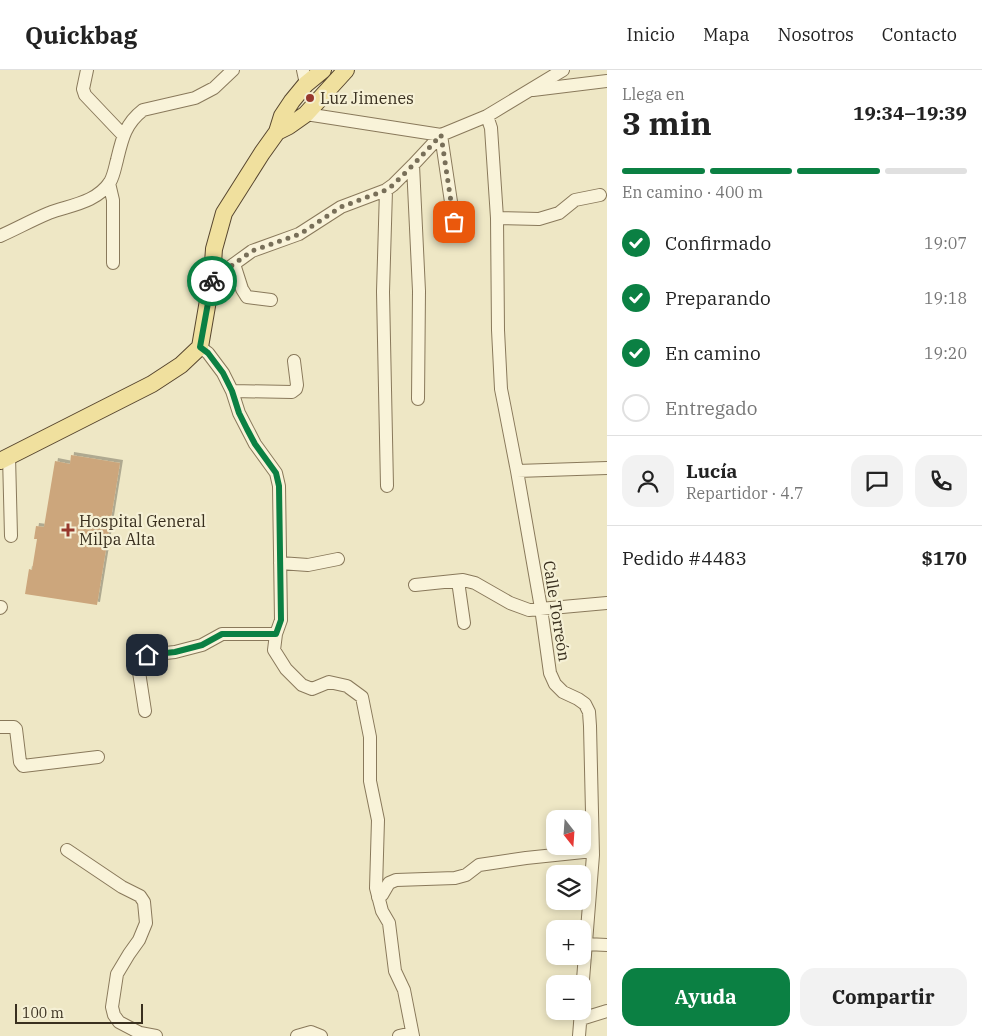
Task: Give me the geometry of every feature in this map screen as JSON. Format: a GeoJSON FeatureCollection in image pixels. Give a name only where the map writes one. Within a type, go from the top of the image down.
{"type":"FeatureCollection","features":[{"type":"Feature","properties":{"kind":"main road"},"geometry":{"type":"LineString","coordinates":[[5,458],[152,384],[182,365],[200,347],[212,277],[214,249],[224,213],[277,132],[282,116],[305,77],[323,70]]}},
{"type":"Feature","properties":{"kind":"main road"},"geometry":{"type":"LineString","coordinates":[[277,132],[306,114],[346,70]]}},
{"type":"Feature","properties":{"kind":"main road"},"geometry":{"type":"LineString","coordinates":[[305,77],[317,86],[321,93],[321,99]]}},
{"type":"Feature","properties":{"kind":"main road"},"geometry":{"type":"LineString","coordinates":[[292,101],[297,112],[306,114]]}},
{"type":"Feature","properties":{"kind":"street"},"geometry":{"type":"LineString","coordinates":[[87,70],[83,89],[84,96],[122,135]]}},
{"type":"Feature","properties":{"kind":"street"},"geometry":{"type":"LineString","coordinates":[[0,236],[50,213],[93,198],[109,183],[113,175],[122,135],[136,115],[143,110],[195,98],[214,88],[233,70]]}},
{"type":"Feature","properties":{"kind":"street"},"geometry":{"type":"LineString","coordinates":[[212,277],[252,251],[300,234],[341,207],[386,190],[441,135],[487,116],[563,70]]}},
{"type":"Feature","properties":{"kind":"street"},"geometry":{"type":"LineString","coordinates":[[531,90],[607,81]]}},
{"type":"Feature","properties":{"kind":"street"},"geometry":{"type":"LineString","coordinates":[[306,114],[441,135]]}},
{"type":"Feature","properties":{"kind":"street","name":"Calle Torreón"},"geometry":{"type":"LineString","coordinates":[[487,116],[491,128],[497,218],[498,330],[501,389],[541,608],[550,673],[555,684],[563,692],[584,704],[588,712],[590,726],[593,852],[588,920]]}},
{"type":"Feature","properties":{"kind":"street"},"geometry":{"type":"LineString","coordinates":[[441,135],[454,222]]}},
{"type":"Feature","properties":{"kind":"street"},"geometry":{"type":"LineString","coordinates":[[413,165],[419,292],[418,399]]}},
{"type":"Feature","properties":{"kind":"street"},"geometry":{"type":"LineString","coordinates":[[109,183],[113,200],[112,263]]}},
{"type":"Feature","properties":{"kind":"street"},"geometry":{"type":"LineString","coordinates":[[386,190],[383,292],[387,486]]}},
{"type":"Feature","properties":{"kind":"street"},"geometry":{"type":"LineString","coordinates":[[497,218],[539,219],[559,214],[575,200],[600,195]]}},
{"type":"Feature","properties":{"kind":"street"},"geometry":{"type":"LineString","coordinates":[[234,264],[242,289],[247,297],[271,300]]}},
{"type":"Feature","properties":{"kind":"street"},"geometry":{"type":"LineString","coordinates":[[200,347],[208,353],[223,373],[232,391],[239,413],[255,444],[276,473],[279,486],[281,620],[276,634],[274,650],[286,669],[302,685],[312,689],[329,682],[347,686],[362,697],[370,737],[370,781],[378,820],[376,888],[382,911],[389,923],[395,971],[404,990],[412,1034],[399,1036]]}},
{"type":"Feature","properties":{"kind":"street"},"geometry":{"type":"LineString","coordinates":[[232,391],[292,392],[298,384],[294,361]]}},
{"type":"Feature","properties":{"kind":"street"},"geometry":{"type":"LineString","coordinates":[[5,458],[11,536]]}},
{"type":"Feature","properties":{"kind":"street"},"geometry":{"type":"LineString","coordinates":[[517,471],[607,468]]}},
{"type":"Feature","properties":{"kind":"street"},"geometry":{"type":"LineString","coordinates":[[280,563],[308,565],[338,559]]}},
{"type":"Feature","properties":{"kind":"street"},"geometry":{"type":"LineString","coordinates":[[415,585],[463,580],[474,583],[510,603],[529,610],[607,603]]}},
{"type":"Feature","properties":{"kind":"street"},"geometry":{"type":"LineString","coordinates":[[458,581],[464,623]]}},
{"type":"Feature","properties":{"kind":"street"},"geometry":{"type":"LineString","coordinates":[[145,711],[139,672],[141,660],[147,655],[175,652],[202,645],[222,634],[276,634]]}},
{"type":"Feature","properties":{"kind":"street"},"geometry":{"type":"LineString","coordinates":[[0,727],[14,726],[16,729],[20,762],[24,766],[98,758]]}},
{"type":"Feature","properties":{"kind":"street"},"geometry":{"type":"LineString","coordinates":[[67,850],[122,887],[140,896],[144,902],[146,923],[139,940],[117,974],[112,1007],[118,1022],[140,1033],[156,1036]]}},
{"type":"Feature","properties":{"kind":"street"},"geometry":{"type":"LineString","coordinates":[[378,897],[382,895],[388,883],[396,880],[455,878],[466,875],[479,865],[526,858],[593,852]]}},
{"type":"Feature","properties":{"kind":"street"},"geometry":{"type":"LineString","coordinates":[[591,944],[607,945]]}},
{"type":"Feature","properties":{"kind":"street"},"geometry":{"type":"LineString","coordinates":[[591,1013],[607,1011]]}},
{"type":"Feature","properties":{"kind":"street"},"geometry":{"type":"LineString","coordinates":[[579,1036],[581,1020]]}},
{"type":"Feature","properties":{"kind":"street"},"geometry":{"type":"LineString","coordinates":[[297,1036],[311,1032],[322,1036]]}},
{"type":"Feature","properties":{"kind":"building"},"geometry":{"type":"Polygon","coordinates":[[[71,455],[120,463],[97,605],[25,594],[29,569],[32,570],[37,539],[34,539],[36,526],[44,527],[55,461],[70,464],[71,455]]]}},
{"type":"Feature","properties":{"kind":"way so far"},"geometry":{"type":"LineString","coordinates":[[212,281],[212,277],[223,272],[252,251],[300,234],[341,207],[386,190],[441,135],[454,222]]}},
{"type":"Feature","properties":{"kind":"place","name":"Luz Jimenes"},"geometry":{"type":"Point","coordinates":[310,98]}},
{"type":"Feature","properties":{"kind":"place","name":"Hospital General Milpa Alta"},"geometry":{"type":"Point","coordinates":[68,530]}},
{"type":"Feature","properties":{"kind":"route"},"geometry":{"type":"LineString","coordinates":[[147,655],[175,652],[202,645],[222,634],[276,634],[281,620],[279,486],[276,473],[255,444],[247,429],[223,373],[208,353],[200,347],[212,281]]}}]}
